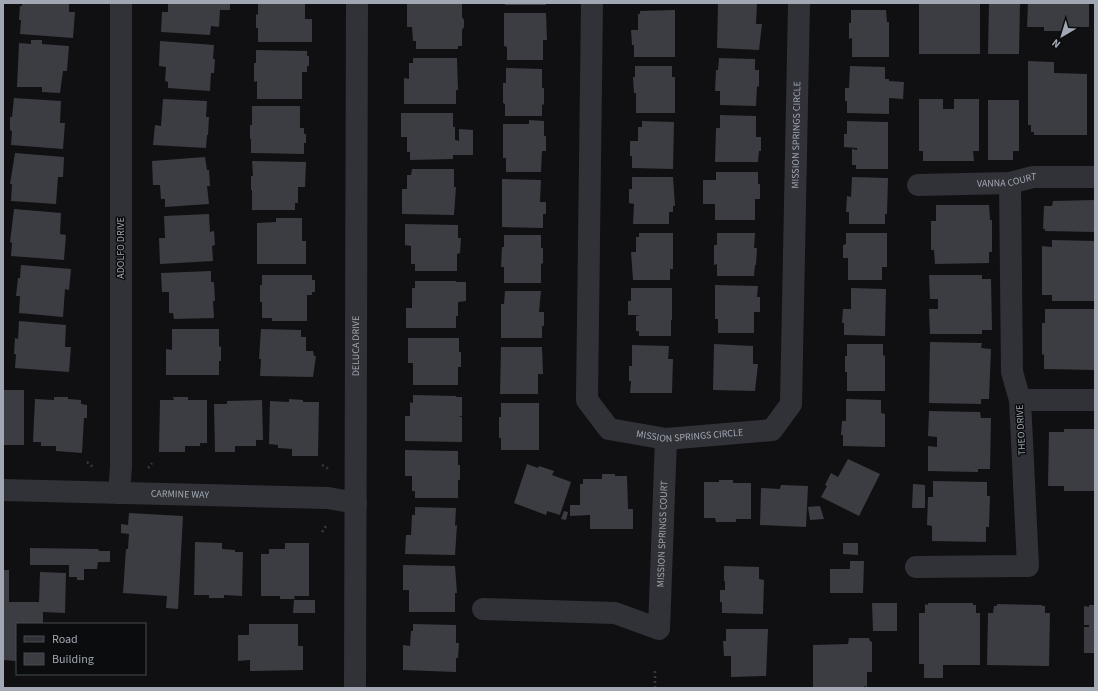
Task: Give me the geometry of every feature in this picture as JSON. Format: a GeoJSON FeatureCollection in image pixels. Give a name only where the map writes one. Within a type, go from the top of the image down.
{"type":"FeatureCollection","features":[{"type":"Feature","properties":{"kind":"street","name":"ADOLFO DRIVE"},"geometry":{"type":"LineString","coordinates":[[119,493],[121,451],[121,3]]}},
{"type":"Feature","properties":{"kind":"street","name":"DELUCA DRIVE"},"geometry":{"type":"LineString","coordinates":[[355,688],[357,3]]}},
{"type":"Feature","properties":{"kind":"street","name":"MISSION SPRINGS CIRCLE"},"geometry":{"type":"LineString","coordinates":[[592,3],[587,400],[609,429],[666,439],[772,430],[791,404],[799,3]]}},
{"type":"Feature","properties":{"kind":"street","name":"VANNA COURT"},"geometry":{"type":"LineString","coordinates":[[918,185],[1010,183],[1033,177],[1095,177]]}},
{"type":"Feature","properties":{"kind":"street","name":"THEO DRIVE"},"geometry":{"type":"LineString","coordinates":[[916,567],[1028,566],[1020,400],[1012,372],[1010,183]]}},
{"type":"Feature","properties":{"kind":"street"},"geometry":{"type":"LineString","coordinates":[[1020,400],[1095,400]]}},
{"type":"Feature","properties":{"kind":"street","name":"MISSION SPRINGS COURT"},"geometry":{"type":"LineString","coordinates":[[483,609],[615,613],[659,629],[666,439]]}},
{"type":"Feature","properties":{"kind":"street","name":"CARMINE WAY"},"geometry":{"type":"LineString","coordinates":[[3,490],[328,498],[356,503]]}},
{"type":"Feature","properties":{"kind":"path"},"geometry":{"type":"LineString","coordinates":[[87,462],[93,467]]}},
{"type":"Feature","properties":{"kind":"path"},"geometry":{"type":"LineString","coordinates":[[148,468],[152,463]]}},
{"type":"Feature","properties":{"kind":"path"},"geometry":{"type":"LineString","coordinates":[[322,465],[329,469]]}},
{"type":"Feature","properties":{"kind":"path"},"geometry":{"type":"LineString","coordinates":[[322,532],[326,526]]}},
{"type":"Feature","properties":{"kind":"path"},"geometry":{"type":"LineString","coordinates":[[655,669],[655,688]]}},
{"type":"Feature","properties":{"kind":"building"},"geometry":{"type":"Polygon","coordinates":[[[22,3],[69,3],[69,12],[75,12],[73,38],[20,34],[21,20],[19,20],[20,6],[22,6],[22,3]]]}},
{"type":"Feature","properties":{"kind":"building"},"geometry":{"type":"Polygon","coordinates":[[[168,3],[230,3],[230,10],[220,10],[219,27],[211,26],[210,35],[161,32],[162,12],[168,12],[168,3]]]}},
{"type":"Feature","properties":{"kind":"building"},"geometry":{"type":"Polygon","coordinates":[[[258,3],[305,3],[305,19],[312,19],[312,42],[258,42],[256,14],[258,15],[258,3]]]}},
{"type":"Feature","properties":{"kind":"building"},"geometry":{"type":"Polygon","coordinates":[[[407,3],[462,3],[464,27],[462,30],[462,46],[458,46],[458,49],[416,49],[416,41],[413,41],[412,27],[407,27],[407,3]]]}},
{"type":"Feature","properties":{"kind":"building"},"geometry":{"type":"Polygon","coordinates":[[[505,3],[546,3],[546,5],[505,5],[505,3]]]}},
{"type":"Feature","properties":{"kind":"building"},"geometry":{"type":"Polygon","coordinates":[[[718,3],[757,3],[756,24],[762,24],[759,50],[717,48],[718,3]]]}},
{"type":"Feature","properties":{"kind":"building"},"geometry":{"type":"Polygon","coordinates":[[[919,3],[980,3],[980,54],[919,54],[919,3]]]}},
{"type":"Feature","properties":{"kind":"building"},"geometry":{"type":"Polygon","coordinates":[[[989,3],[1020,3],[1019,54],[988,54],[989,3]]]}},
{"type":"Feature","properties":{"kind":"building"},"geometry":{"type":"Polygon","coordinates":[[[1028,3],[1089,3],[1089,27],[1073,27],[1074,31],[1044,31],[1044,27],[1027,27],[1028,3]]]}},
{"type":"Feature","properties":{"kind":"building"},"geometry":{"type":"Polygon","coordinates":[[[675,10],[675,57],[634,57],[634,45],[632,45],[631,30],[638,30],[638,14],[640,14],[640,11],[675,10]]]}},
{"type":"Feature","properties":{"kind":"building"},"geometry":{"type":"Polygon","coordinates":[[[851,10],[886,10],[887,22],[889,22],[889,57],[852,57],[852,38],[849,39],[851,10]]]}},
{"type":"Feature","properties":{"kind":"building"},"geometry":{"type":"Polygon","coordinates":[[[504,13],[546,13],[547,40],[543,40],[543,60],[507,60],[507,47],[504,46],[504,13]]]}},
{"type":"Feature","properties":{"kind":"building"},"geometry":{"type":"Polygon","coordinates":[[[31,40],[42,40],[42,44],[69,46],[67,71],[63,71],[60,93],[42,92],[42,87],[17,87],[19,43],[31,44],[31,40]]]}},
{"type":"Feature","properties":{"kind":"building"},"geometry":{"type":"Polygon","coordinates":[[[160,41],[214,45],[214,73],[211,73],[210,91],[168,88],[168,82],[165,81],[166,67],[159,66],[160,41]]]}},
{"type":"Feature","properties":{"kind":"building"},"geometry":{"type":"Polygon","coordinates":[[[256,50],[307,51],[307,56],[309,56],[309,66],[307,66],[307,72],[302,72],[302,99],[257,99],[257,81],[254,82],[256,50]]]}},
{"type":"Feature","properties":{"kind":"building"},"geometry":{"type":"Polygon","coordinates":[[[413,58],[457,58],[458,90],[456,90],[456,104],[404,104],[404,78],[409,79],[409,63],[413,63],[413,58]]]}},
{"type":"Feature","properties":{"kind":"building"},"geometry":{"type":"Polygon","coordinates":[[[719,58],[755,59],[755,70],[759,70],[759,87],[757,86],[756,106],[720,105],[720,91],[715,91],[716,70],[718,70],[719,58]]]}},
{"type":"Feature","properties":{"kind":"building"},"geometry":{"type":"Polygon","coordinates":[[[1028,61],[1054,62],[1054,73],[1087,74],[1087,135],[1034,135],[1034,132],[1031,132],[1031,125],[1028,125],[1028,61]]]}},
{"type":"Feature","properties":{"kind":"building"},"geometry":{"type":"Polygon","coordinates":[[[635,66],[672,66],[672,77],[675,77],[675,113],[636,113],[636,93],[634,93],[633,77],[635,77],[635,66]]]}},
{"type":"Feature","properties":{"kind":"building"},"geometry":{"type":"Polygon","coordinates":[[[850,66],[885,67],[885,79],[889,79],[889,81],[904,82],[903,99],[889,98],[889,114],[847,113],[845,88],[849,88],[850,66]]]}},
{"type":"Feature","properties":{"kind":"building"},"geometry":{"type":"Polygon","coordinates":[[[506,68],[542,69],[544,105],[542,104],[542,116],[505,116],[505,104],[503,103],[503,83],[506,83],[506,68]]]}},
{"type":"Feature","properties":{"kind":"building"},"geometry":{"type":"Polygon","coordinates":[[[14,98],[61,101],[60,123],[65,123],[63,149],[11,145],[12,131],[10,130],[10,117],[12,117],[14,98]]]}},
{"type":"Feature","properties":{"kind":"building"},"geometry":{"type":"Polygon","coordinates":[[[163,99],[207,101],[206,117],[209,117],[206,148],[153,145],[155,125],[161,126],[163,99]]]}},
{"type":"Feature","properties":{"kind":"building"},"geometry":{"type":"Polygon","coordinates":[[[919,99],[943,99],[943,109],[954,109],[954,99],[979,99],[979,151],[973,151],[974,161],[923,161],[923,151],[919,151],[919,99]]]}},
{"type":"Feature","properties":{"kind":"building"},"geometry":{"type":"Polygon","coordinates":[[[988,100],[1019,100],[1019,151],[1013,151],[1013,160],[988,160],[988,100]]]}},
{"type":"Feature","properties":{"kind":"building"},"geometry":{"type":"Polygon","coordinates":[[[252,106],[300,106],[300,128],[304,128],[304,134],[306,134],[304,154],[251,153],[250,125],[252,125],[252,106]]]}},
{"type":"Feature","properties":{"kind":"building"},"geometry":{"type":"Polygon","coordinates":[[[401,113],[453,113],[455,140],[459,141],[459,129],[473,130],[473,155],[453,155],[453,159],[410,160],[410,152],[407,152],[407,137],[401,137],[401,113]]]}},
{"type":"Feature","properties":{"kind":"building"},"geometry":{"type":"Polygon","coordinates":[[[720,115],[756,116],[756,137],[761,137],[761,151],[759,151],[758,162],[715,162],[716,128],[720,128],[720,115]]]}},
{"type":"Feature","properties":{"kind":"building"},"geometry":{"type":"Polygon","coordinates":[[[529,120],[544,121],[546,151],[542,151],[541,172],[506,172],[506,158],[503,158],[503,124],[529,124],[529,120]]]}},
{"type":"Feature","properties":{"kind":"building"},"geometry":{"type":"Polygon","coordinates":[[[642,121],[674,122],[673,169],[632,168],[630,141],[638,141],[638,127],[642,127],[642,121]]]}},
{"type":"Feature","properties":{"kind":"building"},"geometry":{"type":"Polygon","coordinates":[[[847,121],[888,122],[888,169],[856,169],[856,165],[852,165],[852,149],[857,150],[857,148],[844,147],[844,134],[847,134],[847,121]]]}},
{"type":"Feature","properties":{"kind":"building"},"geometry":{"type":"Polygon","coordinates":[[[15,153],[64,157],[63,177],[58,177],[56,204],[11,201],[12,184],[10,184],[15,153]]]}},
{"type":"Feature","properties":{"kind":"building"},"geometry":{"type":"Polygon","coordinates":[[[205,157],[207,170],[209,170],[210,186],[207,186],[209,204],[165,207],[165,199],[161,199],[160,185],[153,185],[152,161],[205,157]]]}},
{"type":"Feature","properties":{"kind":"building"},"geometry":{"type":"Polygon","coordinates":[[[252,161],[306,162],[305,187],[298,187],[298,203],[295,203],[295,210],[252,210],[252,161]]]}},
{"type":"Feature","properties":{"kind":"building"},"geometry":{"type":"Polygon","coordinates":[[[412,169],[454,169],[454,187],[456,187],[454,215],[402,214],[402,189],[407,189],[407,175],[411,175],[412,169]]]}},
{"type":"Feature","properties":{"kind":"building"},"geometry":{"type":"Polygon","coordinates":[[[716,172],[758,172],[760,199],[755,199],[755,220],[715,220],[715,204],[703,204],[703,180],[716,180],[716,172]]]}},
{"type":"Feature","properties":{"kind":"building"},"geometry":{"type":"Polygon","coordinates":[[[632,177],[673,177],[675,206],[673,206],[673,212],[669,212],[669,224],[633,224],[634,204],[629,203],[629,189],[632,189],[632,177]]]}},
{"type":"Feature","properties":{"kind":"building"},"geometry":{"type":"Polygon","coordinates":[[[852,177],[888,178],[887,214],[885,214],[885,224],[849,224],[849,212],[846,212],[847,196],[851,197],[852,177]]]}},
{"type":"Feature","properties":{"kind":"building"},"geometry":{"type":"Polygon","coordinates":[[[502,179],[541,180],[540,202],[546,202],[546,214],[543,214],[543,228],[502,227],[502,179]]]}},
{"type":"Feature","properties":{"kind":"building"},"geometry":{"type":"Polygon","coordinates":[[[1095,200],[1095,232],[1045,231],[1045,229],[1043,229],[1044,206],[1052,206],[1053,201],[1095,200]]]}},
{"type":"Feature","properties":{"kind":"building"},"geometry":{"type":"Polygon","coordinates":[[[936,205],[989,205],[990,220],[992,220],[992,252],[989,252],[989,263],[935,264],[934,250],[931,250],[931,221],[936,221],[936,205]]]}},
{"type":"Feature","properties":{"kind":"building"},"geometry":{"type":"Polygon","coordinates":[[[14,209],[61,213],[60,234],[66,235],[64,260],[11,256],[12,243],[10,242],[14,209]]]}},
{"type":"Feature","properties":{"kind":"building"},"geometry":{"type":"Polygon","coordinates":[[[209,214],[210,232],[214,231],[215,245],[212,246],[213,261],[160,264],[159,238],[165,238],[164,216],[209,214]]]}},
{"type":"Feature","properties":{"kind":"building"},"geometry":{"type":"Polygon","coordinates":[[[276,218],[302,218],[302,241],[306,241],[306,264],[257,264],[257,223],[276,222],[276,218]]]}},
{"type":"Feature","properties":{"kind":"building"},"geometry":{"type":"Polygon","coordinates":[[[405,224],[458,225],[458,238],[461,238],[460,253],[457,254],[457,271],[415,271],[415,264],[411,264],[411,246],[405,245],[405,224]]]}},
{"type":"Feature","properties":{"kind":"building"},"geometry":{"type":"Polygon","coordinates":[[[639,233],[673,233],[673,269],[670,269],[670,280],[633,280],[631,252],[636,252],[636,237],[639,237],[639,233]]]}},
{"type":"Feature","properties":{"kind":"building"},"geometry":{"type":"Polygon","coordinates":[[[717,233],[755,233],[754,248],[757,248],[754,276],[717,276],[717,264],[714,265],[714,245],[717,245],[717,233]]]}},
{"type":"Feature","properties":{"kind":"building"},"geometry":{"type":"Polygon","coordinates":[[[846,233],[887,233],[887,267],[882,267],[882,280],[848,280],[848,258],[843,258],[843,245],[846,244],[846,233]]]}},
{"type":"Feature","properties":{"kind":"building"},"geometry":{"type":"Polygon","coordinates":[[[504,235],[541,235],[543,263],[541,264],[541,283],[504,283],[504,267],[501,267],[504,235]]]}},
{"type":"Feature","properties":{"kind":"building"},"geometry":{"type":"Polygon","coordinates":[[[1052,240],[1095,241],[1095,301],[1052,301],[1052,295],[1042,295],[1042,246],[1052,247],[1052,240]]]}},
{"type":"Feature","properties":{"kind":"building"},"geometry":{"type":"Polygon","coordinates":[[[21,265],[71,269],[69,290],[65,289],[63,317],[19,313],[20,296],[16,296],[21,265]]]}},
{"type":"Feature","properties":{"kind":"building"},"geometry":{"type":"Polygon","coordinates":[[[211,271],[211,282],[214,282],[214,318],[174,319],[173,313],[169,313],[169,292],[162,292],[161,273],[211,271]]]}},
{"type":"Feature","properties":{"kind":"building"},"geometry":{"type":"Polygon","coordinates":[[[262,275],[312,275],[312,280],[315,280],[315,292],[312,292],[312,295],[307,295],[307,321],[272,321],[272,318],[262,318],[260,285],[262,285],[262,275]]]}},
{"type":"Feature","properties":{"kind":"building"},"geometry":{"type":"Polygon","coordinates":[[[929,275],[982,275],[982,279],[991,279],[992,330],[982,330],[982,334],[930,334],[929,309],[938,309],[938,299],[930,299],[929,275]]]}},
{"type":"Feature","properties":{"kind":"building"},"geometry":{"type":"Polygon","coordinates":[[[415,281],[466,282],[466,301],[458,302],[456,328],[406,328],[406,308],[412,308],[412,288],[415,288],[415,281]]]}},
{"type":"Feature","properties":{"kind":"building"},"geometry":{"type":"Polygon","coordinates":[[[715,285],[758,286],[757,297],[760,297],[760,312],[754,312],[754,333],[718,333],[718,319],[715,319],[715,285]]]}},
{"type":"Feature","properties":{"kind":"building"},"geometry":{"type":"Polygon","coordinates":[[[631,288],[672,288],[671,336],[639,336],[639,331],[636,331],[636,316],[640,315],[628,315],[628,301],[631,301],[631,288]]]}},
{"type":"Feature","properties":{"kind":"building"},"geometry":{"type":"Polygon","coordinates":[[[851,288],[886,289],[885,336],[844,335],[844,323],[842,323],[843,309],[851,309],[851,288]]]}},
{"type":"Feature","properties":{"kind":"building"},"geometry":{"type":"Polygon","coordinates":[[[505,291],[541,291],[539,312],[544,312],[542,338],[501,338],[501,304],[504,304],[505,291]]]}},
{"type":"Feature","properties":{"kind":"building"},"geometry":{"type":"Polygon","coordinates":[[[1045,309],[1095,309],[1095,370],[1044,369],[1044,354],[1042,355],[1042,323],[1045,323],[1045,309]]]}},
{"type":"Feature","properties":{"kind":"building"},"geometry":{"type":"Polygon","coordinates":[[[19,321],[66,325],[65,347],[71,347],[69,372],[15,368],[15,338],[18,339],[19,321]]]}},
{"type":"Feature","properties":{"kind":"building"},"geometry":{"type":"Polygon","coordinates":[[[172,329],[219,329],[221,361],[219,361],[219,375],[166,375],[166,349],[172,350],[172,329]]]}},
{"type":"Feature","properties":{"kind":"building"},"geometry":{"type":"Polygon","coordinates":[[[261,329],[301,330],[301,337],[306,337],[306,351],[313,351],[314,356],[316,356],[313,377],[260,376],[261,359],[259,359],[261,329]]]}},
{"type":"Feature","properties":{"kind":"building"},"geometry":{"type":"Polygon","coordinates":[[[408,338],[459,338],[461,367],[458,367],[458,385],[413,385],[413,363],[408,363],[408,338]]]}},
{"type":"Feature","properties":{"kind":"building"},"geometry":{"type":"Polygon","coordinates":[[[930,342],[982,343],[981,348],[991,349],[989,399],[981,399],[981,404],[929,403],[930,342]]]}},
{"type":"Feature","properties":{"kind":"building"},"geometry":{"type":"Polygon","coordinates":[[[714,344],[753,346],[753,364],[758,364],[755,391],[713,390],[714,344]]]}},
{"type":"Feature","properties":{"kind":"building"},"geometry":{"type":"Polygon","coordinates":[[[847,344],[883,344],[883,355],[885,356],[885,391],[847,391],[845,356],[847,356],[847,344]]]}},
{"type":"Feature","properties":{"kind":"building"},"geometry":{"type":"Polygon","coordinates":[[[632,345],[669,346],[668,359],[673,359],[672,393],[630,393],[631,381],[629,381],[629,366],[632,366],[632,345]]]}},
{"type":"Feature","properties":{"kind":"building"},"geometry":{"type":"Polygon","coordinates":[[[501,347],[542,347],[543,374],[538,374],[538,394],[500,394],[501,347]]]}},
{"type":"Feature","properties":{"kind":"building"},"geometry":{"type":"Polygon","coordinates":[[[3,390],[24,390],[24,445],[3,445],[3,390]]]}},
{"type":"Feature","properties":{"kind":"building"},"geometry":{"type":"Polygon","coordinates":[[[413,395],[462,397],[462,416],[458,416],[462,417],[462,442],[405,441],[405,416],[410,416],[410,402],[413,403],[413,395]]]}},
{"type":"Feature","properties":{"kind":"building"},"geometry":{"type":"Polygon","coordinates":[[[54,397],[68,397],[68,399],[81,400],[81,404],[87,405],[87,418],[84,418],[82,453],[56,451],[56,446],[41,446],[41,442],[33,442],[35,399],[54,400],[54,397]]]}},
{"type":"Feature","properties":{"kind":"building"},"geometry":{"type":"Polygon","coordinates":[[[173,397],[188,397],[188,400],[207,400],[207,443],[200,443],[200,446],[185,446],[185,452],[159,452],[160,400],[174,400],[173,397]]]}},
{"type":"Feature","properties":{"kind":"building"},"geometry":{"type":"Polygon","coordinates":[[[289,399],[303,400],[303,402],[319,402],[318,456],[292,456],[292,449],[278,448],[278,445],[269,444],[270,401],[289,402],[289,399]]]}},
{"type":"Feature","properties":{"kind":"building"},"geometry":{"type":"Polygon","coordinates":[[[846,399],[881,400],[881,413],[885,414],[885,447],[843,446],[843,435],[841,435],[842,421],[846,421],[846,399]]]}},
{"type":"Feature","properties":{"kind":"building"},"geometry":{"type":"Polygon","coordinates":[[[262,400],[263,440],[256,440],[256,446],[235,446],[235,452],[215,452],[214,404],[227,404],[227,401],[262,400]]]}},
{"type":"Feature","properties":{"kind":"building"},"geometry":{"type":"Polygon","coordinates":[[[501,403],[539,403],[539,450],[501,450],[501,438],[499,438],[499,417],[501,417],[501,403]]]}},
{"type":"Feature","properties":{"kind":"building"},"geometry":{"type":"Polygon","coordinates":[[[929,411],[980,412],[981,418],[991,418],[990,469],[978,469],[978,472],[928,471],[928,446],[937,447],[937,437],[928,436],[929,411]]]}},
{"type":"Feature","properties":{"kind":"building"},"geometry":{"type":"Polygon","coordinates":[[[1064,429],[1095,429],[1094,491],[1064,491],[1064,486],[1048,486],[1049,432],[1064,432],[1064,429]]]}},
{"type":"Feature","properties":{"kind":"building"},"geometry":{"type":"Polygon","coordinates":[[[405,450],[458,451],[460,480],[458,480],[458,498],[415,498],[415,491],[412,491],[412,476],[405,476],[405,450]]]}},
{"type":"Feature","properties":{"kind":"building"},"geometry":{"type":"Polygon","coordinates":[[[848,459],[880,474],[859,516],[821,497],[827,486],[825,485],[831,473],[838,477],[848,459]]]}},
{"type":"Feature","properties":{"kind":"building"},"geometry":{"type":"Polygon","coordinates":[[[527,464],[554,471],[552,475],[571,482],[560,515],[547,511],[546,515],[514,503],[527,464]]]}},
{"type":"Feature","properties":{"kind":"building"},"geometry":{"type":"Polygon","coordinates":[[[602,474],[627,476],[628,509],[633,509],[633,529],[590,529],[590,515],[570,516],[570,505],[580,505],[580,484],[583,484],[583,479],[602,479],[602,474]]]}},
{"type":"Feature","properties":{"kind":"building"},"geometry":{"type":"Polygon","coordinates":[[[719,480],[733,480],[733,483],[751,483],[751,519],[736,519],[736,522],[716,522],[715,518],[704,518],[704,482],[719,482],[719,480]]]}},
{"type":"Feature","properties":{"kind":"building"},"geometry":{"type":"Polygon","coordinates":[[[933,481],[987,482],[987,496],[990,496],[989,527],[986,527],[986,542],[932,541],[932,526],[927,525],[928,497],[933,497],[933,481]]]}},
{"type":"Feature","properties":{"kind":"building"},"geometry":{"type":"Polygon","coordinates":[[[913,484],[925,485],[925,508],[912,508],[913,484]]]}},
{"type":"Feature","properties":{"kind":"building"},"geometry":{"type":"Polygon","coordinates":[[[781,485],[808,486],[806,527],[760,525],[761,488],[780,489],[781,485]]]}},
{"type":"Feature","properties":{"kind":"building"},"geometry":{"type":"Polygon","coordinates":[[[820,506],[824,519],[810,520],[808,507],[820,506]]]}},
{"type":"Feature","properties":{"kind":"building"},"geometry":{"type":"Polygon","coordinates":[[[415,507],[456,508],[455,526],[457,525],[455,555],[405,554],[406,535],[411,535],[412,515],[415,515],[415,507]]]}},
{"type":"Feature","properties":{"kind":"building"},"geometry":{"type":"Polygon","coordinates":[[[564,511],[568,512],[566,520],[561,519],[564,511]]]}},
{"type":"Feature","properties":{"kind":"building"},"geometry":{"type":"Polygon","coordinates":[[[129,513],[183,516],[178,609],[166,608],[167,596],[123,593],[126,549],[128,549],[129,534],[121,533],[121,524],[128,525],[129,513]]]}},
{"type":"Feature","properties":{"kind":"building"},"geometry":{"type":"Polygon","coordinates":[[[195,542],[222,543],[222,549],[243,552],[242,596],[224,595],[224,598],[209,598],[209,595],[194,595],[195,542]]]}},
{"type":"Feature","properties":{"kind":"building"},"geometry":{"type":"Polygon","coordinates":[[[285,543],[309,543],[309,596],[294,596],[295,599],[280,599],[280,596],[261,596],[261,554],[269,554],[269,549],[285,549],[285,543]]]}},
{"type":"Feature","properties":{"kind":"building"},"geometry":{"type":"Polygon","coordinates":[[[843,543],[858,543],[858,555],[843,554],[843,543]]]}},
{"type":"Feature","properties":{"kind":"building"},"geometry":{"type":"Polygon","coordinates":[[[30,548],[98,549],[99,551],[110,551],[110,562],[98,562],[97,569],[84,569],[84,580],[77,580],[77,577],[69,577],[69,565],[30,565],[30,548]]]}},
{"type":"Feature","properties":{"kind":"building"},"geometry":{"type":"Polygon","coordinates":[[[850,561],[864,561],[863,593],[830,593],[830,569],[850,569],[850,561]]]}},
{"type":"Feature","properties":{"kind":"building"},"geometry":{"type":"Polygon","coordinates":[[[403,565],[455,566],[457,593],[455,593],[455,612],[409,612],[409,590],[403,590],[403,565]]]}},
{"type":"Feature","properties":{"kind":"building"},"geometry":{"type":"Polygon","coordinates":[[[724,566],[759,567],[759,579],[764,580],[763,614],[722,613],[720,590],[725,590],[724,566]]]}},
{"type":"Feature","properties":{"kind":"building"},"geometry":{"type":"Polygon","coordinates":[[[3,570],[9,570],[9,602],[39,602],[40,572],[66,573],[65,613],[43,612],[43,623],[16,623],[16,661],[3,660],[3,570]]]}},
{"type":"Feature","properties":{"kind":"building"},"geometry":{"type":"Polygon","coordinates":[[[294,600],[315,600],[315,613],[293,613],[294,600]]]}},
{"type":"Feature","properties":{"kind":"building"},"geometry":{"type":"Polygon","coordinates":[[[872,603],[897,603],[897,631],[873,631],[872,603]]]}},
{"type":"Feature","properties":{"kind":"building"},"geometry":{"type":"Polygon","coordinates":[[[928,603],[973,603],[973,605],[976,605],[976,613],[980,613],[980,665],[943,665],[943,678],[924,678],[924,664],[919,664],[919,613],[925,613],[925,604],[928,605],[928,603]]]}},
{"type":"Feature","properties":{"kind":"building"},"geometry":{"type":"Polygon","coordinates":[[[997,604],[1045,606],[1045,613],[1050,613],[1049,666],[987,665],[988,613],[993,613],[994,606],[997,606],[997,604]]]}},
{"type":"Feature","properties":{"kind":"building"},"geometry":{"type":"Polygon","coordinates":[[[1089,605],[1095,605],[1095,653],[1084,653],[1084,627],[1089,627],[1089,625],[1084,625],[1084,606],[1089,607],[1089,605]]]}},
{"type":"Feature","properties":{"kind":"building"},"geometry":{"type":"Polygon","coordinates":[[[249,624],[298,624],[298,646],[303,646],[303,670],[250,671],[250,660],[238,661],[238,635],[249,635],[249,624]]]}},
{"type":"Feature","properties":{"kind":"building"},"geometry":{"type":"Polygon","coordinates":[[[413,624],[456,625],[456,643],[459,643],[458,658],[456,658],[456,672],[403,670],[403,645],[410,646],[413,624]]]}},
{"type":"Feature","properties":{"kind":"building"},"geometry":{"type":"Polygon","coordinates":[[[726,629],[768,629],[766,676],[731,677],[731,656],[724,656],[723,641],[726,641],[726,629]]]}},
{"type":"Feature","properties":{"kind":"building"},"geometry":{"type":"Polygon","coordinates":[[[849,638],[869,638],[872,642],[872,672],[867,672],[867,687],[813,688],[813,645],[848,644],[849,638]]]}}]}
